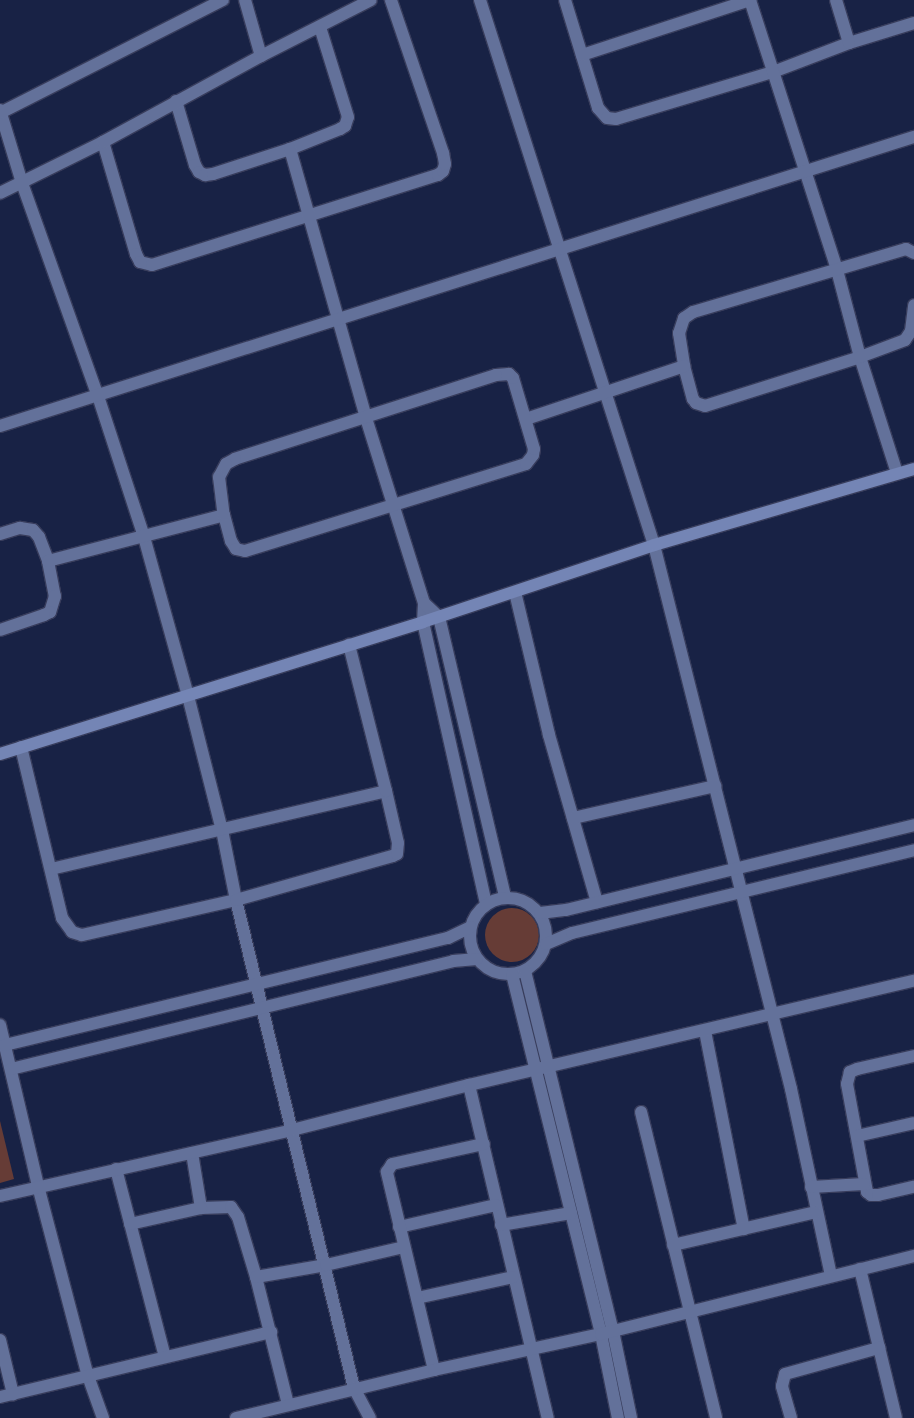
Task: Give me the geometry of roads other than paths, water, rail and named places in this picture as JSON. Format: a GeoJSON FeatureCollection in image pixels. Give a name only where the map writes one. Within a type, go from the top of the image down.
{"type":"FeatureCollection","features":[{"type":"Feature","properties":{"kind":"main road"},"geometry":{"type":"LineString","coordinates":[[0,754],[349,646],[654,545],[914,469]]}},
{"type":"Feature","properties":{"kind":"street"},"geometry":{"type":"LineString","coordinates":[[223,0],[0,112],[22,183],[98,396],[144,538],[188,696],[222,830],[236,900],[326,1265],[354,1388],[370,1418]]}},
{"type":"Feature","properties":{"kind":"street"},"geometry":{"type":"LineString","coordinates":[[245,0],[261,56]]}},
{"type":"Feature","properties":{"kind":"street"},"geometry":{"type":"LineString","coordinates":[[0,193],[103,142],[176,101],[371,0]]}},
{"type":"Feature","properties":{"kind":"street"},"geometry":{"type":"LineString","coordinates":[[103,142],[136,254],[144,265],[152,266],[308,218],[438,175],[443,171],[445,164],[443,154],[391,0]]}},
{"type":"Feature","properties":{"kind":"street"},"geometry":{"type":"LineString","coordinates":[[480,0],[654,545],[740,891],[773,1015],[831,1276]]}},
{"type":"Feature","properties":{"kind":"street"},"geometry":{"type":"LineString","coordinates":[[565,0],[598,108],[607,118],[616,119],[773,72],[849,43],[914,23]]}},
{"type":"Feature","properties":{"kind":"street"},"geometry":{"type":"LineString","coordinates":[[582,55],[750,0],[836,270],[860,357],[897,473]]}},
{"type":"Feature","properties":{"kind":"street"},"geometry":{"type":"LineString","coordinates":[[836,0],[849,43]]}},
{"type":"Feature","properties":{"kind":"street"},"geometry":{"type":"LineString","coordinates":[[176,101],[195,165],[199,172],[213,174],[290,149],[340,129],[347,122],[348,117],[320,27]]}},
{"type":"Feature","properties":{"kind":"street"},"geometry":{"type":"LineString","coordinates":[[0,426],[914,137]]}},
{"type":"Feature","properties":{"kind":"street"},"geometry":{"type":"LineString","coordinates":[[290,149],[337,321],[424,603],[423,622],[486,904]]}},
{"type":"Feature","properties":{"kind":"street"},"geometry":{"type":"LineString","coordinates":[[914,253],[906,249],[693,312],[684,318],[679,333],[684,366],[693,399],[696,403],[705,406],[860,357],[905,340],[913,326],[914,305]]}},
{"type":"Feature","properties":{"kind":"street"},"geometry":{"type":"LineString","coordinates":[[526,418],[684,366]]}},
{"type":"Feature","properties":{"kind":"street"},"geometry":{"type":"LineString","coordinates":[[503,373],[513,378],[526,418],[534,449],[533,455],[526,464],[394,506],[245,551],[236,549],[231,541],[224,515],[219,477],[226,464],[235,459],[366,418],[503,373]]}},
{"type":"Feature","properties":{"kind":"street"},"geometry":{"type":"LineString","coordinates":[[48,561],[144,538],[224,515]]}},
{"type":"Feature","properties":{"kind":"street"},"geometry":{"type":"LineString","coordinates":[[0,534],[20,528],[33,530],[39,537],[48,561],[55,596],[50,612],[0,630]]}},
{"type":"Feature","properties":{"kind":"street"},"geometry":{"type":"LineString","coordinates":[[514,592],[549,735],[597,902]]}},
{"type":"Feature","properties":{"kind":"street"},"geometry":{"type":"LineString","coordinates":[[424,603],[439,617],[505,897]]}},
{"type":"Feature","properties":{"kind":"street"},"geometry":{"type":"LineString","coordinates":[[21,747],[66,927],[72,932],[82,935],[236,900],[396,854],[398,843],[349,646]]}},
{"type":"Feature","properties":{"kind":"street"},"geometry":{"type":"LineString","coordinates":[[573,818],[715,786]]}},
{"type":"Feature","properties":{"kind":"street"},"geometry":{"type":"LineString","coordinates":[[51,869],[386,791]]}},
{"type":"Feature","properties":{"kind":"street"},"geometry":{"type":"LineString","coordinates":[[540,913],[597,902],[914,825]]}},
{"type":"Feature","properties":{"kind":"street"},"geometry":{"type":"LineString","coordinates":[[546,944],[572,933],[914,850]]}},
{"type":"Feature","properties":{"kind":"street"},"geometry":{"type":"LineString","coordinates":[[505,897],[518,898],[530,904],[540,913],[545,922],[546,944],[538,960],[525,971],[512,974],[499,973],[487,968],[477,959],[471,944],[471,927],[474,918],[486,904],[505,897]]}},
{"type":"Feature","properties":{"kind":"street"},"geometry":{"type":"LineString","coordinates":[[5,1045],[448,938],[471,927]]}},
{"type":"Feature","properties":{"kind":"street"},"geometry":{"type":"LineString","coordinates":[[11,1069],[453,961],[477,959]]}},
{"type":"Feature","properties":{"kind":"street"},"geometry":{"type":"LineString","coordinates":[[525,971],[542,1069],[571,1213],[631,1418]]}},
{"type":"Feature","properties":{"kind":"street"},"geometry":{"type":"LineString","coordinates":[[512,974],[542,1069],[607,1332],[618,1418]]}},
{"type":"Feature","properties":{"kind":"street"},"geometry":{"type":"LineString","coordinates":[[0,1196],[116,1168],[292,1130],[469,1085],[914,981]]}},
{"type":"Feature","properties":{"kind":"street"},"geometry":{"type":"LineString","coordinates":[[0,1025],[38,1186],[88,1376],[103,1418]]}},
{"type":"Feature","properties":{"kind":"street"},"geometry":{"type":"LineString","coordinates":[[705,1031],[744,1229]]}},
{"type":"Feature","properties":{"kind":"street"},"geometry":{"type":"LineString","coordinates":[[914,1056],[857,1069],[850,1072],[847,1084],[864,1184],[870,1196],[914,1188]]}},
{"type":"Feature","properties":{"kind":"street"},"geometry":{"type":"LineString","coordinates":[[469,1085],[513,1277],[533,1349],[548,1418]]}},
{"type":"Feature","properties":{"kind":"street"},"geometry":{"type":"LineString","coordinates":[[641,1112],[716,1418]]}},
{"type":"Feature","properties":{"kind":"street"},"geometry":{"type":"LineString","coordinates":[[857,1136],[914,1123]]}},
{"type":"Feature","properties":{"kind":"street"},"geometry":{"type":"LineString","coordinates":[[434,1370],[387,1177],[388,1168],[392,1164],[484,1144]]}},
{"type":"Feature","properties":{"kind":"street"},"geometry":{"type":"LineString","coordinates":[[192,1153],[201,1208]]}},
{"type":"Feature","properties":{"kind":"street"},"geometry":{"type":"LineString","coordinates":[[116,1168],[165,1357]]}},
{"type":"Feature","properties":{"kind":"street"},"geometry":{"type":"LineString","coordinates":[[811,1187],[864,1184]]}},
{"type":"Feature","properties":{"kind":"street"},"geometry":{"type":"LineString","coordinates":[[399,1227],[496,1205]]}},
{"type":"Feature","properties":{"kind":"street"},"geometry":{"type":"LineString","coordinates":[[130,1224],[201,1208],[223,1206],[235,1210],[256,1277],[288,1404]]}},
{"type":"Feature","properties":{"kind":"street"},"geometry":{"type":"LineString","coordinates":[[673,1245],[816,1212]]}},
{"type":"Feature","properties":{"kind":"street"},"geometry":{"type":"LineString","coordinates":[[501,1225],[571,1213]]}},
{"type":"Feature","properties":{"kind":"street"},"geometry":{"type":"LineString","coordinates":[[256,1277],[326,1265],[404,1247]]}},
{"type":"Feature","properties":{"kind":"street"},"geometry":{"type":"LineString","coordinates":[[236,1418],[354,1388],[689,1313],[914,1256]]}},
{"type":"Feature","properties":{"kind":"street"},"geometry":{"type":"LineString","coordinates":[[860,1269],[896,1418]]}},
{"type":"Feature","properties":{"kind":"street"},"geometry":{"type":"LineString","coordinates":[[417,1298],[513,1277]]}},
{"type":"Feature","properties":{"kind":"street"},"geometry":{"type":"LineString","coordinates":[[0,1397],[271,1332]]}},
{"type":"Feature","properties":{"kind":"street"},"geometry":{"type":"LineString","coordinates":[[0,1340],[13,1394]]}},
{"type":"Feature","properties":{"kind":"street"},"geometry":{"type":"LineString","coordinates":[[791,1418],[782,1386],[786,1374],[879,1348]]}}]}
